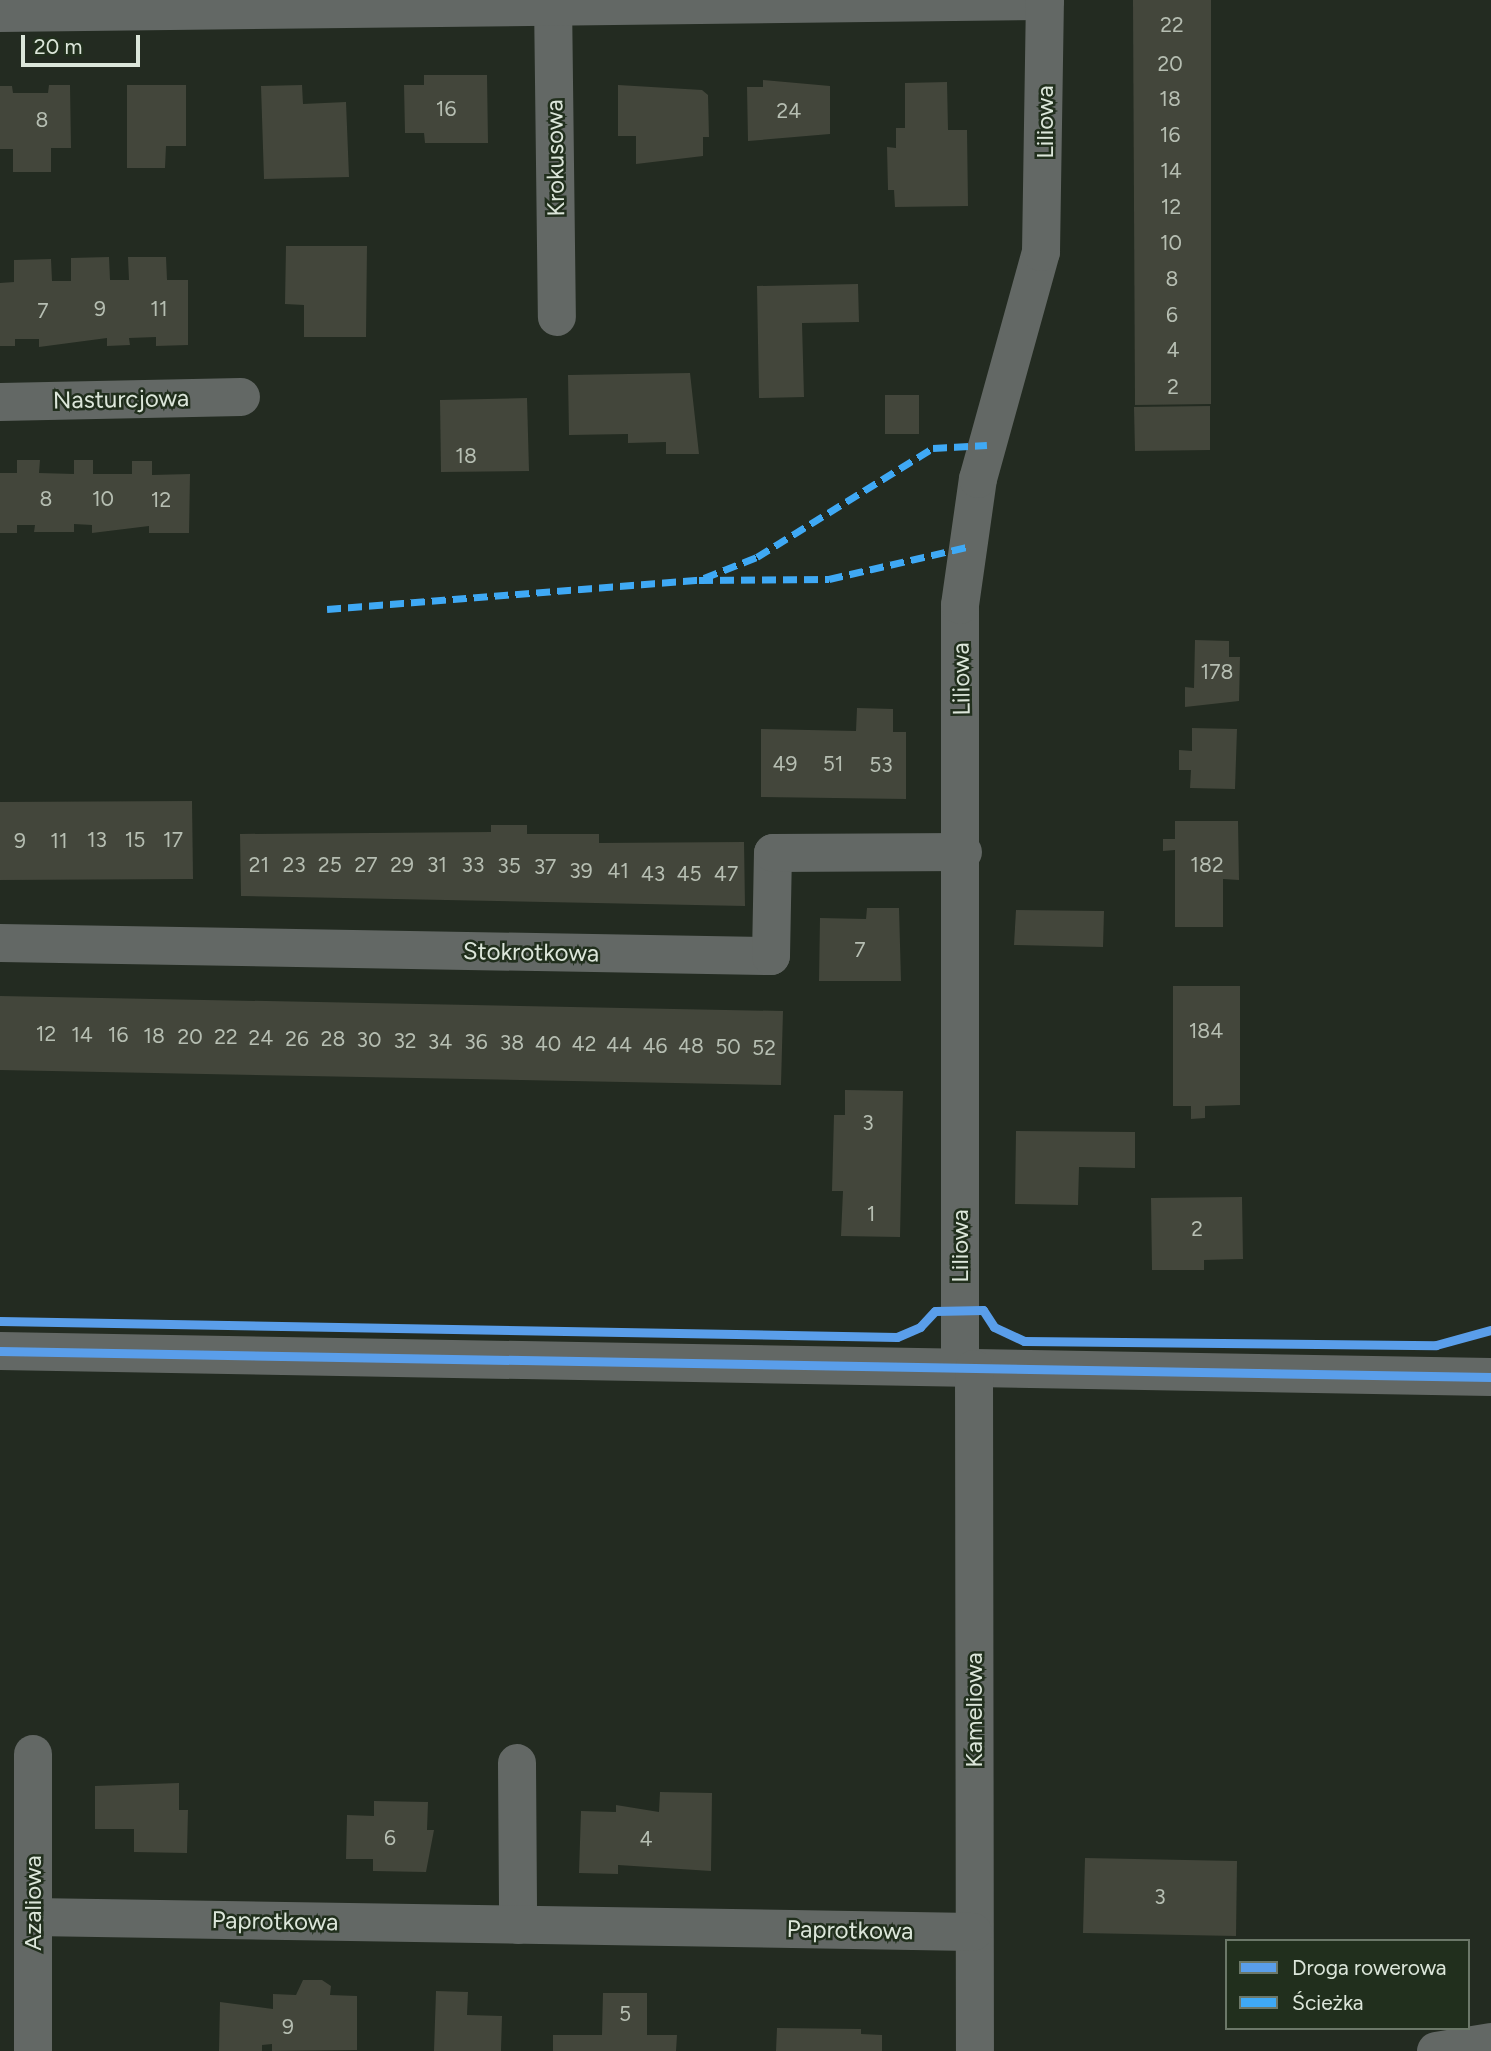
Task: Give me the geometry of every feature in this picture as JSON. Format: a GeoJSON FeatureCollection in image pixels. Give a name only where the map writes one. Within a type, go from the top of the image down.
{"type":"FeatureCollection","features":[{"type":"Feature","properties":{"kind":"street"},"geometry":{"type":"LineString","coordinates":[[0,13],[553,4],[1045,1]]}},
{"type":"Feature","properties":{"kind":"street","name":"Liliowa"},"geometry":{"type":"LineString","coordinates":[[967,1369],[961,601],[978,479],[1041,252],[1045,1]]}},
{"type":"Feature","properties":{"kind":"street","name":"Krokusowa"},"geometry":{"type":"LineString","coordinates":[[553,4],[557,317]]}},
{"type":"Feature","properties":{"kind":"street","name":"Nasturcjowa"},"geometry":{"type":"LineString","coordinates":[[0,402],[241,397]]}},
{"type":"Feature","properties":{"kind":"street","name":"Stokrotkowa"},"geometry":{"type":"LineString","coordinates":[[0,943],[771,956],[774,853],[963,852]]}},
{"type":"Feature","properties":{"kind":"street"},"geometry":{"type":"LineString","coordinates":[[0,1351],[1491,1377]]}},
{"type":"Feature","properties":{"kind":"street","name":"Kameliowa"},"geometry":{"type":"LineString","coordinates":[[967,1369],[975,2051]]}},
{"type":"Feature","properties":{"kind":"street","name":"Azaliowa"},"geometry":{"type":"LineString","coordinates":[[33,1754],[33,2051]]}},
{"type":"Feature","properties":{"kind":"street"},"geometry":{"type":"LineString","coordinates":[[517,1763],[518,1925]]}},
{"type":"Feature","properties":{"kind":"street","name":"Paprotkowa"},"geometry":{"type":"LineString","coordinates":[[33,1917],[973,1932]]}},
{"type":"Feature","properties":{"kind":"street"},"geometry":{"type":"LineString","coordinates":[[1436,2051],[1491,2042]]}},
{"type":"Feature","properties":{"kind":"building"},"geometry":{"type":"Polygon","coordinates":[[[1133,0],[1211,0],[1211,404],[1135,405],[1133,0]]]}},
{"type":"Feature","properties":{"kind":"building"},"geometry":{"type":"Polygon","coordinates":[[[424,75],[487,75],[488,143],[425,143],[424,133],[405,133],[404,85],[424,85],[424,75]]]}},
{"type":"Feature","properties":{"kind":"building"},"geometry":{"type":"Polygon","coordinates":[[[763,80],[830,86],[830,134],[748,141],[747,87],[763,87],[763,80]]]}},
{"type":"Feature","properties":{"kind":"building"},"geometry":{"type":"Polygon","coordinates":[[[947,82],[948,130],[967,130],[968,206],[895,207],[894,190],[888,190],[887,147],[896,148],[896,128],[905,128],[905,83],[947,82]]]}},
{"type":"Feature","properties":{"kind":"building"},"geometry":{"type":"Polygon","coordinates":[[[49,85],[70,85],[71,148],[51,148],[51,172],[13,172],[13,149],[0,149],[0,86],[12,86],[13,93],[48,93],[49,85]]]}},
{"type":"Feature","properties":{"kind":"building"},"geometry":{"type":"Polygon","coordinates":[[[127,85],[186,85],[186,146],[166,146],[165,168],[127,168],[127,85]]]}},
{"type":"Feature","properties":{"kind":"building"},"geometry":{"type":"Polygon","coordinates":[[[302,85],[303,104],[346,102],[349,177],[264,179],[261,86],[302,85]]]}},
{"type":"Feature","properties":{"kind":"building"},"geometry":{"type":"Polygon","coordinates":[[[618,85],[702,90],[708,95],[709,137],[703,137],[703,156],[636,164],[636,136],[618,136],[618,85]]]}},
{"type":"Feature","properties":{"kind":"building"},"geometry":{"type":"Polygon","coordinates":[[[286,246],[367,246],[366,337],[304,337],[304,305],[285,304],[286,246]]]}},
{"type":"Feature","properties":{"kind":"building"},"geometry":{"type":"Polygon","coordinates":[[[109,257],[110,280],[129,280],[128,257],[166,257],[167,280],[188,280],[188,345],[156,346],[156,337],[129,338],[130,345],[107,346],[107,338],[39,347],[39,339],[15,339],[15,346],[0,346],[0,283],[14,282],[14,260],[51,259],[52,281],[71,281],[71,258],[109,257]]]}},
{"type":"Feature","properties":{"kind":"building"},"geometry":{"type":"Polygon","coordinates":[[[858,284],[859,322],[802,323],[804,397],[759,398],[757,286],[858,284]]]}},
{"type":"Feature","properties":{"kind":"building"},"geometry":{"type":"Polygon","coordinates":[[[690,373],[699,454],[666,454],[666,442],[628,443],[628,434],[569,435],[568,375],[690,373]]]}},
{"type":"Feature","properties":{"kind":"building"},"geometry":{"type":"Polygon","coordinates":[[[885,395],[919,395],[919,434],[885,434],[885,395]]]}},
{"type":"Feature","properties":{"kind":"building"},"geometry":{"type":"Polygon","coordinates":[[[527,398],[529,471],[441,472],[440,400],[527,398]]]}},
{"type":"Feature","properties":{"kind":"building"},"geometry":{"type":"Polygon","coordinates":[[[1210,406],[1210,450],[1135,451],[1134,407],[1210,406]]]}},
{"type":"Feature","properties":{"kind":"building"},"geometry":{"type":"Polygon","coordinates":[[[17,460],[40,460],[39,473],[74,474],[74,460],[93,460],[93,474],[132,474],[132,461],[152,461],[152,475],[190,474],[189,533],[149,533],[149,526],[92,533],[92,525],[74,524],[74,532],[34,532],[35,525],[17,525],[17,533],[0,533],[0,473],[17,473],[17,460]]]}},
{"type":"Feature","properties":{"kind":"building"},"geometry":{"type":"Polygon","coordinates":[[[1195,640],[1229,641],[1229,657],[1240,657],[1239,701],[1185,707],[1185,687],[1194,688],[1195,640]]]}},
{"type":"Feature","properties":{"kind":"building"},"geometry":{"type":"Polygon","coordinates":[[[857,708],[893,709],[893,732],[906,732],[906,799],[761,797],[761,729],[856,731],[857,708]]]}},
{"type":"Feature","properties":{"kind":"building"},"geometry":{"type":"Polygon","coordinates":[[[1192,728],[1237,729],[1235,789],[1190,788],[1191,770],[1179,770],[1179,750],[1192,751],[1192,728]]]}},
{"type":"Feature","properties":{"kind":"building"},"geometry":{"type":"Polygon","coordinates":[[[192,801],[193,879],[0,880],[0,802],[192,801]]]}},
{"type":"Feature","properties":{"kind":"building"},"geometry":{"type":"Polygon","coordinates":[[[1175,821],[1238,821],[1239,880],[1223,879],[1223,927],[1175,927],[1175,850],[1163,851],[1163,839],[1175,839],[1175,821]]]}},
{"type":"Feature","properties":{"kind":"building"},"geometry":{"type":"Polygon","coordinates":[[[491,825],[527,825],[527,834],[599,834],[599,843],[744,842],[745,906],[241,896],[240,834],[491,832],[491,825]]]}},
{"type":"Feature","properties":{"kind":"building"},"geometry":{"type":"Polygon","coordinates":[[[867,908],[899,908],[901,981],[819,981],[820,918],[866,919],[867,908]]]}},
{"type":"Feature","properties":{"kind":"building"},"geometry":{"type":"Polygon","coordinates":[[[1016,910],[1104,911],[1103,947],[1014,945],[1016,910]]]}},
{"type":"Feature","properties":{"kind":"building"},"geometry":{"type":"Polygon","coordinates":[[[1173,986],[1240,986],[1240,1105],[1205,1106],[1205,1118],[1191,1119],[1191,1106],[1173,1106],[1173,986]]]}},
{"type":"Feature","properties":{"kind":"building"},"geometry":{"type":"Polygon","coordinates":[[[0,996],[783,1011],[781,1085],[0,1070],[0,996]]]}},
{"type":"Feature","properties":{"kind":"building"},"geometry":{"type":"Polygon","coordinates":[[[845,1090],[903,1091],[900,1237],[841,1236],[843,1191],[832,1191],[834,1115],[845,1115],[845,1090]]]}},
{"type":"Feature","properties":{"kind":"building"},"geometry":{"type":"Polygon","coordinates":[[[1016,1131],[1135,1132],[1135,1168],[1079,1167],[1078,1205],[1015,1204],[1016,1131]]]}},
{"type":"Feature","properties":{"kind":"building"},"geometry":{"type":"Polygon","coordinates":[[[1242,1197],[1243,1259],[1204,1260],[1204,1270],[1152,1270],[1151,1198],[1242,1197]]]}},
{"type":"Feature","properties":{"kind":"building"},"geometry":{"type":"Polygon","coordinates":[[[179,1783],[179,1810],[188,1810],[187,1853],[134,1852],[134,1829],[95,1829],[95,1786],[179,1783]]]}},
{"type":"Feature","properties":{"kind":"building"},"geometry":{"type":"Polygon","coordinates":[[[660,1792],[712,1793],[711,1871],[618,1865],[618,1874],[579,1873],[581,1811],[616,1812],[616,1805],[659,1812],[660,1792]]]}},
{"type":"Feature","properties":{"kind":"building"},"geometry":{"type":"Polygon","coordinates":[[[374,1801],[428,1802],[427,1830],[434,1830],[426,1872],[373,1871],[373,1859],[346,1859],[347,1815],[374,1816],[374,1801]]]}},
{"type":"Feature","properties":{"kind":"building"},"geometry":{"type":"Polygon","coordinates":[[[1085,1858],[1237,1861],[1236,1936],[1083,1933],[1085,1858]]]}},
{"type":"Feature","properties":{"kind":"building"},"geometry":{"type":"Polygon","coordinates":[[[303,1980],[322,1980],[331,1986],[330,1995],[357,1996],[357,2050],[272,2051],[272,2044],[262,2045],[262,2051],[219,2051],[220,2002],[273,2009],[273,1994],[296,1995],[303,1980]]]}},
{"type":"Feature","properties":{"kind":"building"},"geometry":{"type":"Polygon","coordinates":[[[436,1991],[468,1992],[467,2015],[502,2016],[501,2051],[434,2051],[436,1991]]]}},
{"type":"Feature","properties":{"kind":"building"},"geometry":{"type":"Polygon","coordinates":[[[603,1993],[647,1993],[647,2035],[677,2035],[676,2051],[553,2051],[553,2035],[602,2035],[603,1993]]]}},
{"type":"Feature","properties":{"kind":"building"},"geometry":{"type":"Polygon","coordinates":[[[777,2028],[861,2029],[861,2034],[882,2035],[882,2051],[776,2051],[777,2028]]]}},
{"type":"Feature","properties":{"kind":"marked path"},"geometry":{"type":"LineString","coordinates":[[704,578],[757,557],[933,448],[987,445]]}},
{"type":"Feature","properties":{"kind":"marked path"},"geometry":{"type":"LineString","coordinates":[[327,609],[699,580],[829,579],[967,547]]}},
{"type":"Feature","properties":{"kind":"cycle path"},"geometry":{"type":"LineString","coordinates":[[0,1321],[897,1337],[920,1327],[935,1311],[983,1310],[994,1327],[1024,1341],[1436,1345],[1491,1330]]}},
{"type":"Feature","properties":{"kind":"cycle path"},"geometry":{"type":"LineString","coordinates":[[0,1351],[1491,1377]]}}]}
